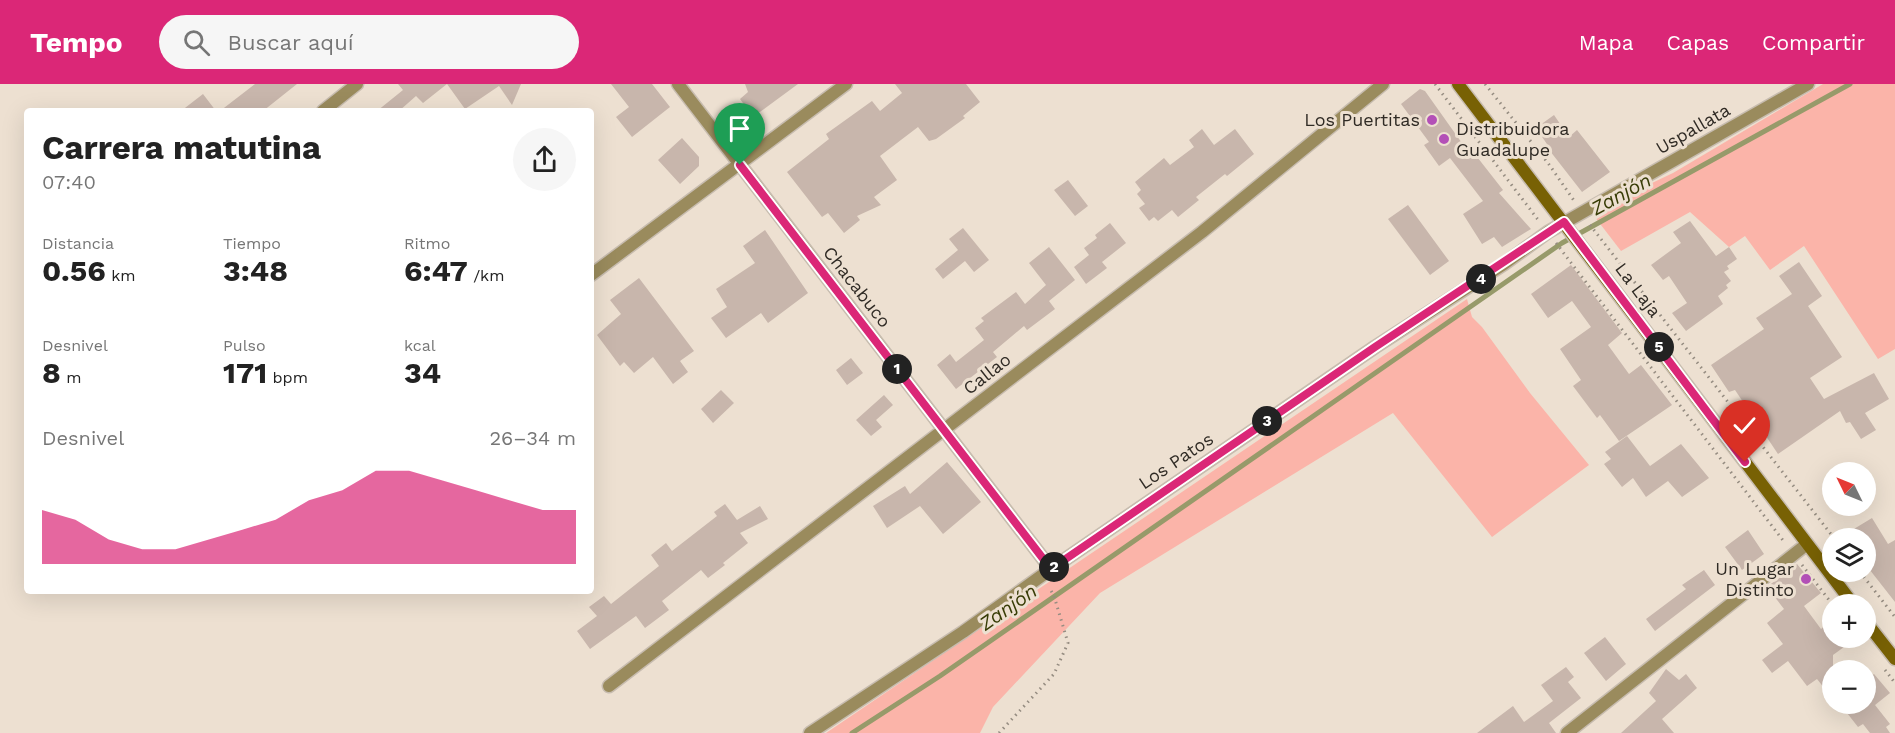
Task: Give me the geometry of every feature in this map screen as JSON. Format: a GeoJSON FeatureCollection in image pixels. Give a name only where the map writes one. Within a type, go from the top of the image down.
{"type":"FeatureCollection","features":[{"type":"Feature","properties":{"kind":"main road","name":"La Laja"},"geometry":{"type":"LineString","coordinates":[[1458,84],[1845,594]]}},
{"type":"Feature","properties":{"kind":"main road"},"geometry":{"type":"LineString","coordinates":[[1876,635],[1895,659]]}},
{"type":"Feature","properties":{"kind":"street"},"geometry":{"type":"LineString","coordinates":[[327,108],[357,84]]}},
{"type":"Feature","properties":{"kind":"street","name":"Chacabuco"},"geometry":{"type":"LineString","coordinates":[[678,84],[944,430],[1046,572]]}},
{"type":"Feature","properties":{"kind":"street"},"geometry":{"type":"LineString","coordinates":[[594,273],[846,84]]}},
{"type":"Feature","properties":{"kind":"street","name":"Callao"},"geometry":{"type":"LineString","coordinates":[[609,686],[1202,232],[1383,84]]}},
{"type":"Feature","properties":{"kind":"street","name":"Uspallata"},"geometry":{"type":"LineString","coordinates":[[1564,222],[1808,84]]}},
{"type":"Feature","properties":{"kind":"street","name":"Los Patos"},"geometry":{"type":"LineString","coordinates":[[810,733],[963,632],[1046,572],[1375,347],[1504,264],[1564,222]]}},
{"type":"Feature","properties":{"kind":"street"},"geometry":{"type":"LineString","coordinates":[[1567,733],[1807,544]]}},
{"type":"Feature","properties":{"kind":"path"},"geometry":{"type":"LineString","coordinates":[[1435,84],[1825,594]]}},
{"type":"Feature","properties":{"kind":"path"},"geometry":{"type":"LineString","coordinates":[[1485,84],[1548,163],[1591,227],[1826,528]]}},
{"type":"Feature","properties":{"kind":"path"},"geometry":{"type":"LineString","coordinates":[[999,733],[1054,674],[1068,643],[1046,572]]}},
{"type":"Feature","properties":{"kind":"path"},"geometry":{"type":"LineString","coordinates":[[1868,582],[1895,617]]}},
{"type":"Feature","properties":{"kind":"shaded area"},"geometry":{"type":"Polygon","coordinates":[[[1823,84],[1895,84],[1895,349],[1878,359],[1804,246],[1770,270],[1745,236],[1729,247],[1690,212],[1621,251],[1591,212],[1673,173],[1823,84]]]}},
{"type":"Feature","properties":{"kind":"shaded area"},"geometry":{"type":"Polygon","coordinates":[[[1467,299],[1472,317],[1589,465],[1492,537],[1393,413],[1100,593],[993,707],[980,733],[826,733],[1467,299]]]}},
{"type":"Feature","properties":{"kind":"building"},"geometry":{"type":"Polygon","coordinates":[[[255,84],[297,84],[267,108],[224,108],[255,84]]]}},
{"type":"Feature","properties":{"kind":"building"},"geometry":{"type":"Polygon","coordinates":[[[398,84],[447,84],[423,103],[416,96],[402,108],[381,108],[403,90],[398,84]]]}},
{"type":"Feature","properties":{"kind":"building"},"geometry":{"type":"Polygon","coordinates":[[[447,84],[521,84],[512,105],[499,86],[464,108],[447,84]]]}},
{"type":"Feature","properties":{"kind":"building"},"geometry":{"type":"Polygon","coordinates":[[[611,84],[652,84],[670,107],[632,137],[616,117],[629,107],[611,84]]]}},
{"type":"Feature","properties":{"kind":"building"},"geometry":{"type":"Polygon","coordinates":[[[745,84],[798,84],[753,117],[740,99],[748,92],[745,84]]]}},
{"type":"Feature","properties":{"kind":"building"},"geometry":{"type":"Polygon","coordinates":[[[895,84],[966,84],[980,102],[963,116],[965,118],[936,139],[929,141],[918,127],[880,156],[897,180],[874,197],[881,205],[857,216],[860,220],[844,233],[828,213],[822,217],[787,172],[829,139],[826,134],[872,101],[880,111],[902,93],[895,84]]]}},
{"type":"Feature","properties":{"kind":"building"},"geometry":{"type":"Polygon","coordinates":[[[1420,89],[1425,91],[1469,153],[1474,153],[1503,190],[1499,193],[1531,229],[1502,247],[1494,237],[1482,244],[1463,214],[1483,201],[1450,158],[1439,166],[1424,145],[1429,142],[1401,104],[1420,89]]]}},
{"type":"Feature","properties":{"kind":"building"},"geometry":{"type":"Polygon","coordinates":[[[203,94],[214,108],[185,108],[203,94]]]}},
{"type":"Feature","properties":{"kind":"building"},"geometry":{"type":"Polygon","coordinates":[[[1554,115],[1569,137],[1577,130],[1610,172],[1582,192],[1550,151],[1536,128],[1554,115]]]}},
{"type":"Feature","properties":{"kind":"building"},"geometry":{"type":"Polygon","coordinates":[[[1202,129],[1214,145],[1235,129],[1254,154],[1196,197],[1199,200],[1178,217],[1172,210],[1158,221],[1154,217],[1149,221],[1139,208],[1145,204],[1137,194],[1141,190],[1135,182],[1164,158],[1170,165],[1194,147],[1189,140],[1202,129]]]}},
{"type":"Feature","properties":{"kind":"building"},"geometry":{"type":"Polygon","coordinates":[[[682,138],[699,157],[699,166],[680,184],[658,160],[682,138]]]}},
{"type":"Feature","properties":{"kind":"building"},"geometry":{"type":"Polygon","coordinates":[[[1068,180],[1088,206],[1075,216],[1054,190],[1068,180]]]}},
{"type":"Feature","properties":{"kind":"building"},"geometry":{"type":"Polygon","coordinates":[[[1408,205],[1449,261],[1430,275],[1388,219],[1408,205]]]}},
{"type":"Feature","properties":{"kind":"building"},"geometry":{"type":"Polygon","coordinates":[[[1690,221],[1716,256],[1729,247],[1737,259],[1727,266],[1729,269],[1724,272],[1731,281],[1726,285],[1728,288],[1718,296],[1723,304],[1686,331],[1672,313],[1687,303],[1669,276],[1663,280],[1651,265],[1681,243],[1673,232],[1690,221]]]}},
{"type":"Feature","properties":{"kind":"building"},"geometry":{"type":"Polygon","coordinates":[[[1110,223],[1126,243],[1102,262],[1107,268],[1086,284],[1074,267],[1089,255],[1084,248],[1097,238],[1095,235],[1110,223]]]}},
{"type":"Feature","properties":{"kind":"building"},"geometry":{"type":"Polygon","coordinates":[[[963,228],[989,260],[974,272],[965,261],[943,279],[935,269],[958,250],[949,239],[963,228]]]}},
{"type":"Feature","properties":{"kind":"building"},"geometry":{"type":"Polygon","coordinates":[[[765,230],[808,293],[768,323],[761,313],[726,338],[711,318],[727,307],[716,289],[755,263],[743,246],[765,230]]]}},
{"type":"Feature","properties":{"kind":"building"},"geometry":{"type":"Polygon","coordinates":[[[1049,247],[1075,280],[1049,301],[1055,309],[1027,330],[1024,326],[993,352],[997,357],[956,389],[937,365],[950,354],[956,362],[984,340],[975,328],[984,321],[981,318],[1016,292],[1025,304],[1046,285],[1029,263],[1049,247]]]}},
{"type":"Feature","properties":{"kind":"building"},"geometry":{"type":"Polygon","coordinates":[[[1799,262],[1822,296],[1808,306],[1842,357],[1810,378],[1824,399],[1874,373],[1889,399],[1865,413],[1876,430],[1861,439],[1850,422],[1846,423],[1840,411],[1778,454],[1735,390],[1729,392],[1711,365],[1764,329],[1756,318],[1792,294],[1779,276],[1799,262]]]}},
{"type":"Feature","properties":{"kind":"building"},"geometry":{"type":"Polygon","coordinates":[[[1571,265],[1622,333],[1608,345],[1629,374],[1641,365],[1672,405],[1619,441],[1600,415],[1597,418],[1573,386],[1581,380],[1560,349],[1591,327],[1572,301],[1548,318],[1531,294],[1571,265]]]}},
{"type":"Feature","properties":{"kind":"building"},"geometry":{"type":"Polygon","coordinates":[[[639,278],[694,351],[680,361],[688,372],[673,384],[653,357],[634,373],[624,362],[620,366],[597,335],[621,314],[610,300],[639,278]]]}},
{"type":"Feature","properties":{"kind":"building"},"geometry":{"type":"Polygon","coordinates":[[[851,358],[863,373],[847,385],[836,370],[851,358]]]}},
{"type":"Feature","properties":{"kind":"building"},"geometry":{"type":"Polygon","coordinates":[[[721,390],[734,403],[713,423],[701,409],[721,390]]]}},
{"type":"Feature","properties":{"kind":"building"},"geometry":{"type":"Polygon","coordinates":[[[884,395],[893,405],[876,420],[882,427],[871,436],[856,420],[884,395]]]}},
{"type":"Feature","properties":{"kind":"building"},"geometry":{"type":"Polygon","coordinates":[[[1627,436],[1650,466],[1681,444],[1709,478],[1682,497],[1668,481],[1646,497],[1633,478],[1622,487],[1604,464],[1611,459],[1605,452],[1627,436]]]}},
{"type":"Feature","properties":{"kind":"building"},"geometry":{"type":"Polygon","coordinates":[[[947,462],[981,502],[943,534],[920,506],[887,528],[873,506],[905,486],[910,494],[947,462]]]}},
{"type":"Feature","properties":{"kind":"building"},"geometry":{"type":"Polygon","coordinates":[[[725,504],[737,520],[760,506],[768,519],[740,533],[748,543],[723,563],[725,565],[708,578],[701,570],[662,601],[669,610],[645,628],[636,616],[590,649],[577,631],[597,616],[589,607],[604,596],[611,604],[659,566],[651,555],[666,543],[672,551],[717,516],[714,512],[725,504]]]}},
{"type":"Feature","properties":{"kind":"building"},"geometry":{"type":"Polygon","coordinates":[[[1872,518],[1888,544],[1895,540],[1895,602],[1876,578],[1876,528],[1856,528],[1872,518]]]}},
{"type":"Feature","properties":{"kind":"building"},"geometry":{"type":"Polygon","coordinates":[[[1748,530],[1764,554],[1742,570],[1725,547],[1748,530]]]}},
{"type":"Feature","properties":{"kind":"building"},"geometry":{"type":"Polygon","coordinates":[[[1797,564],[1821,593],[1804,606],[1822,628],[1822,648],[1843,648],[1833,655],[1833,660],[1822,660],[1822,685],[1817,679],[1807,686],[1788,661],[1772,673],[1762,660],[1783,644],[1767,623],[1784,609],[1767,587],[1797,564]]]}},
{"type":"Feature","properties":{"kind":"building"},"geometry":{"type":"Polygon","coordinates":[[[1704,570],[1715,585],[1655,631],[1646,619],[1686,589],[1682,585],[1704,570]]]}},
{"type":"Feature","properties":{"kind":"building"},"geometry":{"type":"Polygon","coordinates":[[[1605,637],[1626,664],[1606,681],[1584,653],[1605,637]]]}},
{"type":"Feature","properties":{"kind":"building"},"geometry":{"type":"Polygon","coordinates":[[[1566,667],[1574,677],[1568,682],[1581,698],[1549,723],[1556,733],[1477,733],[1513,706],[1524,722],[1553,701],[1541,685],[1566,667]]]}},
{"type":"Feature","properties":{"kind":"building"},"geometry":{"type":"Polygon","coordinates":[[[1666,669],[1679,680],[1686,674],[1697,688],[1662,719],[1674,733],[1621,733],[1656,701],[1649,693],[1666,669]]]}},
{"type":"Feature","properties":{"kind":"building"},"geometry":{"type":"Polygon","coordinates":[[[1876,676],[1890,693],[1876,704],[1876,676]]]}},
{"type":"Feature","properties":{"kind":"building"},"geometry":{"type":"Polygon","coordinates":[[[1876,706],[1890,724],[1886,727],[1890,733],[1870,733],[1863,724],[1858,727],[1848,714],[1876,714],[1876,706]]]}},
{"type":"Feature","properties":{"kind":"waterway","name":"Zanjón"},"geometry":{"type":"LineString","coordinates":[[852,733],[940,676],[1562,243],[1850,84]]}},
{"type":"Feature","properties":{"kind":"place","name":"Los Puertitas"},"geometry":{"type":"Point","coordinates":[1432,120]}},
{"type":"Feature","properties":{"kind":"place","name":"Distribuidora Guadalupe"},"geometry":{"type":"Point","coordinates":[1444,139]}},
{"type":"Feature","properties":{"kind":"place","name":"Un Lugar Distinto"},"geometry":{"type":"Point","coordinates":[1806,579]}},
{"type":"Feature","properties":{"kind":"route"},"geometry":{"type":"LineString","coordinates":[[740,165],[1051,569],[1375,347],[1504,264],[1564,222],[1745,462]]}}]}
